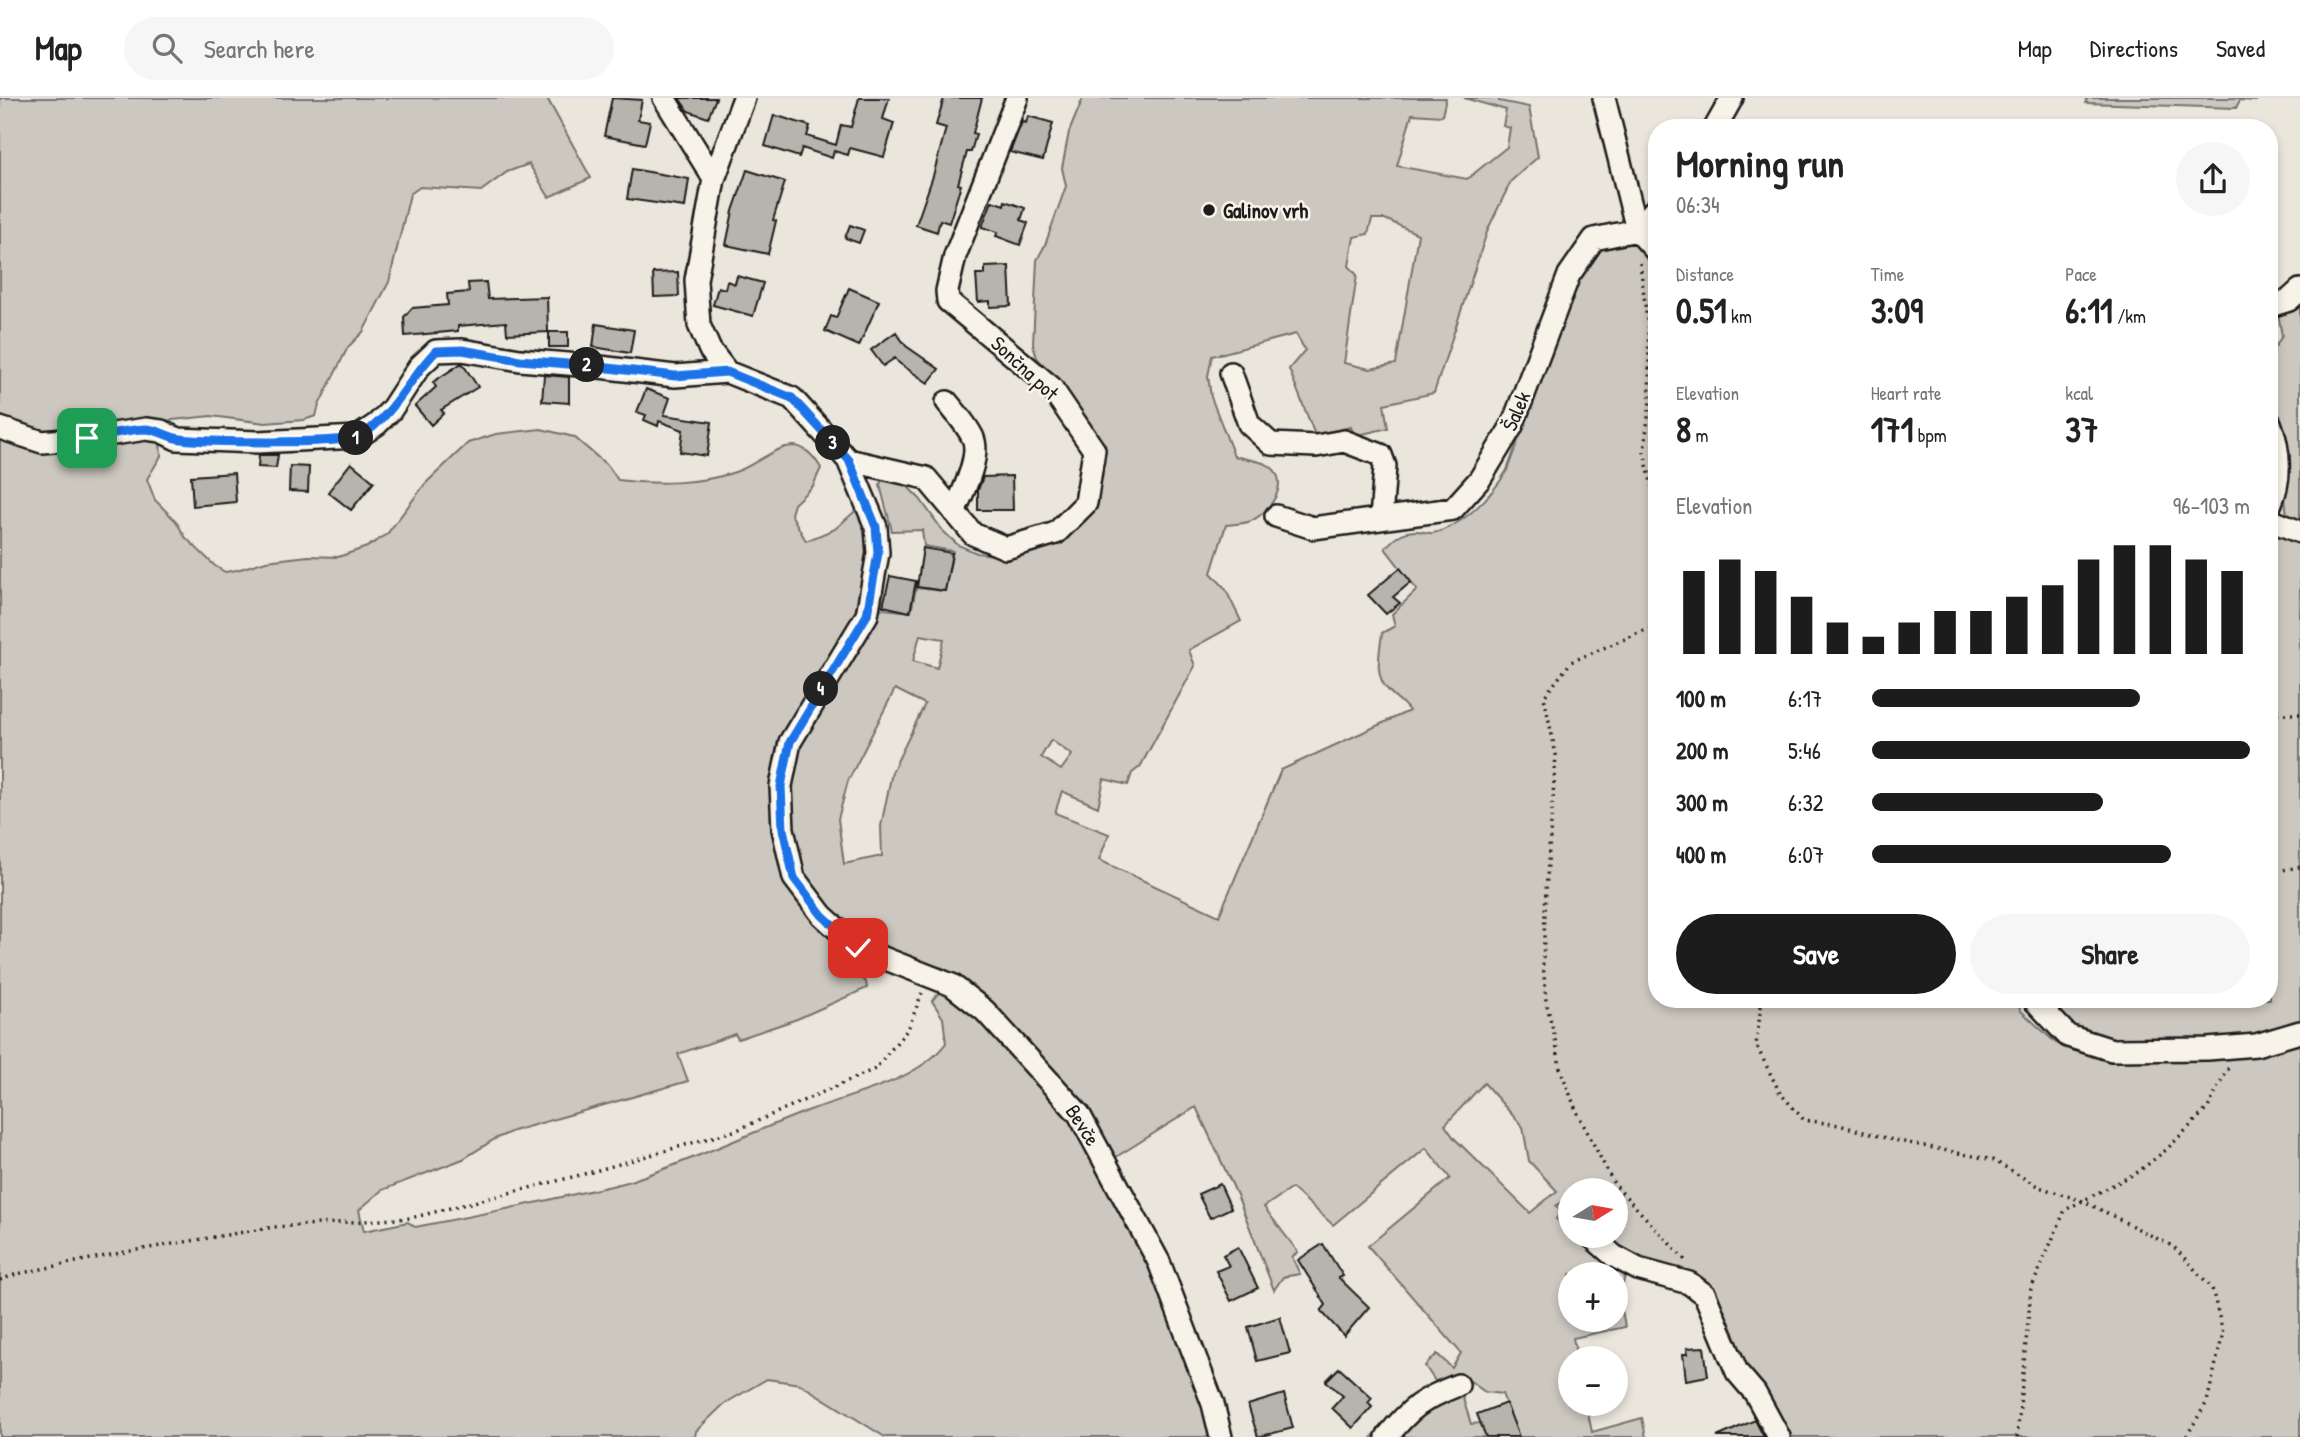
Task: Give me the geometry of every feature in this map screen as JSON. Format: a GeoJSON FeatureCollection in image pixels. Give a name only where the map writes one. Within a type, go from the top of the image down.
{"type":"FeatureCollection","features":[{"type":"Feature","properties":{"kind":"street"},"geometry":{"type":"LineString","coordinates":[[664,98],[714,179]]}},
{"type":"Feature","properties":{"kind":"street"},"geometry":{"type":"LineString","coordinates":[[727,372],[710,350],[699,325],[696,280],[714,179],[744,98]]}},
{"type":"Feature","properties":{"kind":"street","name":"Sončna pot"},"geometry":{"type":"LineString","coordinates":[[849,460],[926,478],[973,534],[1006,548],[1056,533],[1086,503],[1094,450],[1051,387],[948,301],[947,291],[956,256],[1017,98]]}},
{"type":"Feature","properties":{"kind":"street"},"geometry":{"type":"LineString","coordinates":[[1604,98],[1637,230],[1648,242]]}},
{"type":"Feature","properties":{"kind":"street"},"geometry":{"type":"LineString","coordinates":[[1720,119],[1732,98]]}},
{"type":"Feature","properties":{"kind":"street"},"geometry":{"type":"LineString","coordinates":[[1637,230],[1648,217]]}},
{"type":"Feature","properties":{"kind":"street","name":"Šalek"},"geometry":{"type":"LineString","coordinates":[[1276,516],[1313,528],[1453,509],[1480,479],[1512,426],[1569,275],[1594,239],[1637,230]]}},
{"type":"Feature","properties":{"kind":"street"},"geometry":{"type":"LineString","coordinates":[[2278,303],[2288,300],[2300,290]]}},
{"type":"Feature","properties":{"kind":"street"},"geometry":{"type":"LineString","coordinates":[[0,428],[42,442],[146,429],[161,431],[177,439],[258,442],[358,437],[391,410],[419,367],[436,351],[462,350],[520,360],[675,376],[727,372],[792,398],[849,460]]}},
{"type":"Feature","properties":{"kind":"street"},"geometry":{"type":"LineString","coordinates":[[1231,373],[1249,424],[1271,444],[1316,446],[1344,441],[1381,455],[1385,466],[1381,519]]}},
{"type":"Feature","properties":{"kind":"street"},"geometry":{"type":"LineString","coordinates":[[947,402],[962,419],[974,441],[974,457],[967,483],[954,512]]}},
{"type":"Feature","properties":{"kind":"street"},"geometry":{"type":"LineString","coordinates":[[2278,453],[2278,483]]}},
{"type":"Feature","properties":{"kind":"street","name":"Bevče"},"geometry":{"type":"LineString","coordinates":[[849,460],[876,527],[878,553],[867,615],[790,742],[781,786],[783,829],[794,878],[822,915],[858,948],[952,985],[985,1011],[1079,1114],[1159,1262],[1213,1404],[1221,1437]]}},
{"type":"Feature","properties":{"kind":"street"},"geometry":{"type":"LineString","coordinates":[[2278,523],[2300,532]]}},
{"type":"Feature","properties":{"kind":"street"},"geometry":{"type":"LineString","coordinates":[[2042,1008],[2068,1036],[2112,1050],[2208,1049],[2256,1045],[2300,1031]]}},
{"type":"Feature","properties":{"kind":"street"},"geometry":{"type":"LineString","coordinates":[[1605,1248],[1638,1269],[1689,1283],[1705,1295],[1737,1372],[1755,1393],[1779,1437]]}},
{"type":"Feature","properties":{"kind":"street"},"geometry":{"type":"LineString","coordinates":[[1387,1437],[1404,1415],[1429,1397],[1458,1385]]}},
{"type":"Feature","properties":{"kind":"path"},"geometry":{"type":"LineString","coordinates":[[1637,230],[1648,328]]}},
{"type":"Feature","properties":{"kind":"path"},"geometry":{"type":"LineString","coordinates":[[1648,418],[1644,452],[1648,469]]}},
{"type":"Feature","properties":{"kind":"path"},"geometry":{"type":"LineString","coordinates":[[1648,629],[1571,662],[1544,697],[1556,755],[1543,962],[1546,1001],[1558,1048],[1560,1068],[1576,1110],[1614,1184],[1688,1262]]}},
{"type":"Feature","properties":{"kind":"path"},"geometry":{"type":"LineString","coordinates":[[2278,714],[2300,714]]}},
{"type":"Feature","properties":{"kind":"path"},"geometry":{"type":"LineString","coordinates":[[2278,871],[2300,867]]}},
{"type":"Feature","properties":{"kind":"path"},"geometry":{"type":"LineString","coordinates":[[0,1280],[125,1252],[274,1227],[411,1218],[588,1173],[737,1130],[875,1069],[908,1029],[928,975]]}},
{"type":"Feature","properties":{"kind":"path"},"geometry":{"type":"LineString","coordinates":[[1761,1008],[1756,1045],[1780,1093],[1804,1120],[1839,1125],[1889,1139],[1993,1160],[2039,1186],[2083,1201],[2174,1247],[2213,1288],[2223,1333],[2207,1402],[2186,1437]]}},
{"type":"Feature","properties":{"kind":"path"},"geometry":{"type":"LineString","coordinates":[[2017,1437],[2031,1289],[2065,1210],[2138,1172],[2166,1150],[2208,1108],[2226,1070],[2238,1064]]}},
{"type":"Feature","properties":{"kind":"shaded area"},"geometry":{"type":"Polygon","coordinates":[[[0,98],[547,98],[591,178],[549,197],[529,164],[507,172],[481,191],[420,187],[410,194],[389,282],[363,332],[348,347],[316,416],[304,420],[265,423],[211,416],[52,437],[0,420],[0,98]]]}},
{"type":"Feature","properties":{"kind":"shaded area"},"geometry":{"type":"Polygon","coordinates":[[[1083,98],[1446,98],[1442,116],[1412,114],[1397,166],[1467,179],[1507,147],[1510,128],[1503,126],[1506,110],[1464,98],[1499,98],[1499,101],[1529,107],[1538,157],[1511,181],[1488,229],[1434,393],[1384,404],[1388,428],[1354,436],[1351,427],[1315,435],[1289,369],[1305,350],[1296,334],[1212,356],[1208,376],[1211,397],[1234,456],[1271,467],[1277,474],[1278,490],[1269,506],[1255,519],[1226,525],[1211,573],[1225,588],[1241,621],[1189,650],[1195,666],[1140,767],[1132,773],[1128,785],[1104,779],[1098,807],[1062,791],[1055,813],[1109,834],[1099,860],[1219,916],[1281,770],[1409,711],[1384,685],[1379,671],[1379,656],[1382,633],[1395,626],[1392,614],[1417,590],[1385,548],[1395,538],[1407,532],[1433,533],[1444,530],[1476,509],[1494,490],[1507,470],[1575,288],[1599,244],[1624,240],[1638,243],[1648,250],[1648,1008],[2020,1008],[2056,1043],[2107,1056],[2237,1056],[2275,1051],[2300,1041],[2300,1437],[1785,1437],[1737,1364],[1713,1295],[1613,1248],[1628,1248],[1628,1178],[1558,1178],[1558,1248],[1593,1248],[1613,1262],[1558,1262],[1558,1332],[1601,1332],[1573,1338],[1575,1346],[1558,1346],[1558,1416],[1589,1416],[1592,1432],[1642,1418],[1646,1437],[1519,1437],[1502,1394],[1485,1392],[1470,1381],[1435,1381],[1425,1366],[1437,1354],[1452,1368],[1461,1353],[1368,1246],[1450,1178],[1426,1148],[1333,1225],[1292,1188],[1264,1207],[1298,1252],[1292,1257],[1300,1274],[1283,1277],[1274,1290],[1237,1195],[1196,1107],[1116,1157],[1106,1142],[966,983],[943,968],[901,956],[861,938],[832,913],[810,886],[800,867],[788,815],[790,776],[799,746],[874,608],[911,612],[916,588],[945,591],[953,551],[924,546],[922,530],[892,531],[880,485],[883,475],[903,482],[920,499],[943,531],[958,545],[977,553],[994,555],[1019,551],[1079,501],[1087,451],[1053,376],[1037,358],[1033,344],[1037,260],[1066,186],[1062,168],[1069,132],[1083,98]],[[1372,219],[1368,234],[1354,237],[1349,266],[1357,275],[1344,363],[1370,369],[1396,364],[1418,234],[1385,219],[1372,219]],[[920,635],[913,661],[937,668],[944,639],[920,635]],[[895,689],[848,781],[838,819],[844,864],[882,856],[881,826],[892,772],[925,704],[895,689]],[[1051,740],[1041,757],[1061,770],[1072,755],[1051,740]],[[1484,1083],[1445,1125],[1454,1138],[1530,1213],[1557,1191],[1529,1161],[1523,1127],[1484,1083]]]}},
{"type":"Feature","properties":{"kind":"shaded area"},"geometry":{"type":"Polygon","coordinates":[[[2087,98],[2258,98],[2256,101],[2240,100],[2236,108],[2086,103],[2087,98]]]}},
{"type":"Feature","properties":{"kind":"shaded area"},"geometry":{"type":"Polygon","coordinates":[[[2300,300],[2300,1022],[2279,1034],[2249,1041],[2118,1041],[2065,1027],[2051,1008],[2278,1008],[2278,523],[2287,516],[2278,437],[2278,342],[2282,336],[2278,313],[2300,300]]]}},
{"type":"Feature","properties":{"kind":"shaded area"},"geometry":{"type":"Polygon","coordinates":[[[541,429],[574,437],[609,467],[618,480],[632,482],[677,482],[722,476],[786,447],[802,448],[821,468],[813,486],[794,504],[791,514],[806,541],[835,529],[862,505],[870,531],[870,568],[859,617],[798,707],[783,744],[774,777],[771,807],[773,823],[824,927],[846,952],[848,964],[866,982],[867,988],[797,1019],[738,1039],[735,1034],[678,1054],[688,1081],[513,1131],[463,1159],[382,1190],[359,1210],[364,1231],[408,1222],[415,1227],[627,1182],[674,1166],[810,1110],[884,1085],[919,1067],[946,1043],[943,1018],[932,1001],[943,987],[965,1002],[1072,1114],[1147,1256],[1197,1380],[1213,1437],[885,1437],[800,1384],[767,1379],[724,1404],[696,1431],[695,1437],[0,1437],[0,436],[17,445],[57,450],[127,437],[160,440],[161,456],[147,479],[155,500],[176,521],[185,537],[225,572],[266,561],[308,556],[338,557],[367,547],[387,534],[425,484],[468,443],[496,434],[541,429]]]}},
{"type":"Feature","properties":{"kind":"shaded area"},"geometry":{"type":"Polygon","coordinates":[[[1460,1389],[1471,1424],[1482,1423],[1488,1437],[1372,1437],[1402,1407],[1460,1389]]]}},
{"type":"Feature","properties":{"kind":"building"},"geometry":{"type":"Polygon","coordinates":[[[612,98],[642,100],[638,120],[650,122],[645,144],[604,136],[612,98]]]}},
{"type":"Feature","properties":{"kind":"building"},"geometry":{"type":"Polygon","coordinates":[[[679,98],[716,98],[708,118],[688,111],[679,98]]]}},
{"type":"Feature","properties":{"kind":"building"},"geometry":{"type":"Polygon","coordinates":[[[859,98],[889,98],[883,119],[894,123],[884,157],[850,148],[848,155],[834,151],[832,158],[802,148],[799,157],[765,146],[774,115],[810,126],[807,136],[836,145],[841,125],[851,127],[859,98]]]}},
{"type":"Feature","properties":{"kind":"building"},"geometry":{"type":"Polygon","coordinates":[[[944,98],[982,98],[973,133],[976,134],[971,152],[967,152],[958,184],[961,185],[949,223],[940,220],[937,232],[916,225],[946,128],[936,125],[944,98]]]}},
{"type":"Feature","properties":{"kind":"building"},"geometry":{"type":"Polygon","coordinates":[[[1028,116],[1053,123],[1043,160],[1010,152],[1022,122],[1026,123],[1028,116]]]}},
{"type":"Feature","properties":{"kind":"building"},"geometry":{"type":"Polygon","coordinates":[[[632,169],[689,179],[685,207],[627,199],[632,169]]]}},
{"type":"Feature","properties":{"kind":"building"},"geometry":{"type":"Polygon","coordinates":[[[747,170],[785,182],[773,220],[776,221],[768,254],[726,245],[733,211],[747,170]]]}},
{"type":"Feature","properties":{"kind":"building"},"geometry":{"type":"Polygon","coordinates":[[[992,201],[1004,205],[1005,201],[1025,208],[1021,220],[1028,223],[1020,245],[996,236],[998,232],[982,227],[992,201]]]}},
{"type":"Feature","properties":{"kind":"building"},"geometry":{"type":"Polygon","coordinates":[[[850,225],[864,230],[859,243],[845,238],[850,225]]]}},
{"type":"Feature","properties":{"kind":"building"},"geometry":{"type":"Polygon","coordinates":[[[1009,266],[1011,306],[990,307],[990,301],[978,302],[976,274],[985,274],[985,267],[1009,266]]]}},
{"type":"Feature","properties":{"kind":"building"},"geometry":{"type":"Polygon","coordinates":[[[678,272],[679,296],[654,297],[653,273],[678,272]]]}},
{"type":"Feature","properties":{"kind":"building"},"geometry":{"type":"Polygon","coordinates":[[[737,276],[763,283],[753,316],[713,305],[718,287],[725,289],[727,281],[735,284],[737,276]]]}},
{"type":"Feature","properties":{"kind":"building"},"geometry":{"type":"Polygon","coordinates":[[[486,282],[488,299],[547,297],[548,332],[507,334],[506,322],[458,326],[458,331],[405,336],[404,317],[412,308],[448,305],[447,294],[469,292],[468,283],[486,282]]]}},
{"type":"Feature","properties":{"kind":"building"},"geometry":{"type":"Polygon","coordinates":[[[849,288],[879,301],[859,346],[825,331],[831,316],[836,318],[849,288]]]}},
{"type":"Feature","properties":{"kind":"building"},"geometry":{"type":"Polygon","coordinates":[[[596,324],[634,330],[630,353],[593,347],[596,324]]]}},
{"type":"Feature","properties":{"kind":"building"},"geometry":{"type":"Polygon","coordinates":[[[549,332],[568,332],[568,347],[549,347],[549,332]]]}},
{"type":"Feature","properties":{"kind":"building"},"geometry":{"type":"Polygon","coordinates":[[[896,332],[906,346],[939,369],[928,383],[895,358],[883,366],[871,350],[896,332]]]}},
{"type":"Feature","properties":{"kind":"building"},"geometry":{"type":"Polygon","coordinates":[[[462,363],[478,387],[441,410],[444,413],[431,425],[415,406],[436,387],[433,382],[462,363]]]}},
{"type":"Feature","properties":{"kind":"building"},"geometry":{"type":"Polygon","coordinates":[[[544,375],[569,377],[569,403],[542,401],[544,375]]]}},
{"type":"Feature","properties":{"kind":"building"},"geometry":{"type":"Polygon","coordinates":[[[646,389],[670,398],[664,415],[712,422],[707,456],[680,452],[683,430],[659,421],[658,426],[644,420],[646,415],[637,412],[646,389]]]}},
{"type":"Feature","properties":{"kind":"building"},"geometry":{"type":"Polygon","coordinates":[[[259,455],[278,455],[276,468],[258,467],[259,455]]]}},
{"type":"Feature","properties":{"kind":"building"},"geometry":{"type":"Polygon","coordinates":[[[351,463],[374,482],[351,510],[328,492],[351,463]]]}},
{"type":"Feature","properties":{"kind":"building"},"geometry":{"type":"Polygon","coordinates":[[[290,466],[309,467],[308,492],[289,491],[290,466]]]}},
{"type":"Feature","properties":{"kind":"building"},"geometry":{"type":"Polygon","coordinates":[[[234,473],[236,502],[193,506],[191,476],[234,473]]]}},
{"type":"Feature","properties":{"kind":"building"},"geometry":{"type":"Polygon","coordinates":[[[1012,476],[1013,510],[978,510],[978,490],[983,477],[1012,476]]]}},
{"type":"Feature","properties":{"kind":"building"},"geometry":{"type":"Polygon","coordinates":[[[923,548],[952,553],[945,591],[917,587],[923,548]]]}},
{"type":"Feature","properties":{"kind":"building"},"geometry":{"type":"Polygon","coordinates":[[[1400,568],[1411,582],[1393,597],[1400,603],[1386,614],[1368,595],[1400,568]]]}},
{"type":"Feature","properties":{"kind":"building"},"geometry":{"type":"Polygon","coordinates":[[[890,576],[916,581],[910,612],[883,606],[890,576]]]}},
{"type":"Feature","properties":{"kind":"building"},"geometry":{"type":"Polygon","coordinates":[[[1220,1184],[1231,1208],[1210,1218],[1198,1194],[1220,1184]]]}},
{"type":"Feature","properties":{"kind":"building"},"geometry":{"type":"Polygon","coordinates":[[[1323,1244],[1343,1276],[1339,1278],[1369,1307],[1344,1336],[1321,1311],[1326,1305],[1298,1260],[1323,1244]]]}},
{"type":"Feature","properties":{"kind":"building"},"geometry":{"type":"Polygon","coordinates":[[[1238,1247],[1258,1288],[1231,1301],[1216,1271],[1229,1266],[1223,1255],[1238,1247]]]}},
{"type":"Feature","properties":{"kind":"building"},"geometry":{"type":"Polygon","coordinates":[[[1280,1317],[1290,1353],[1257,1361],[1248,1327],[1280,1317]]]}},
{"type":"Feature","properties":{"kind":"building"},"geometry":{"type":"Polygon","coordinates":[[[1704,1347],[1708,1376],[1686,1380],[1683,1354],[1688,1354],[1687,1348],[1704,1347]]]}},
{"type":"Feature","properties":{"kind":"building"},"geometry":{"type":"Polygon","coordinates":[[[1339,1368],[1372,1398],[1368,1403],[1372,1407],[1353,1428],[1332,1408],[1343,1396],[1326,1381],[1339,1368]]]}},
{"type":"Feature","properties":{"kind":"building"},"geometry":{"type":"Polygon","coordinates":[[[1284,1394],[1293,1428],[1258,1437],[1248,1405],[1284,1394]]]}},
{"type":"Feature","properties":{"kind":"building"},"geometry":{"type":"Polygon","coordinates":[[[1506,1403],[1519,1437],[1486,1437],[1477,1414],[1506,1403]]]}},
{"type":"Feature","properties":{"kind":"building"},"geometry":{"type":"Polygon","coordinates":[[[1755,1420],[1764,1437],[1717,1437],[1755,1420]]]}},
{"type":"Feature","properties":{"kind":"place","name":"Galinov vrh"},"geometry":{"type":"Point","coordinates":[1209,210]}},
{"type":"Feature","properties":{"kind":"route"},"geometry":{"type":"LineString","coordinates":[[87,438],[146,429],[161,431],[177,439],[258,442],[358,437],[391,410],[419,367],[436,351],[462,350],[520,360],[675,376],[727,372],[792,398],[849,460],[876,527],[878,553],[867,615],[790,742],[781,786],[783,829],[794,878],[822,915],[858,948]]}}]}
